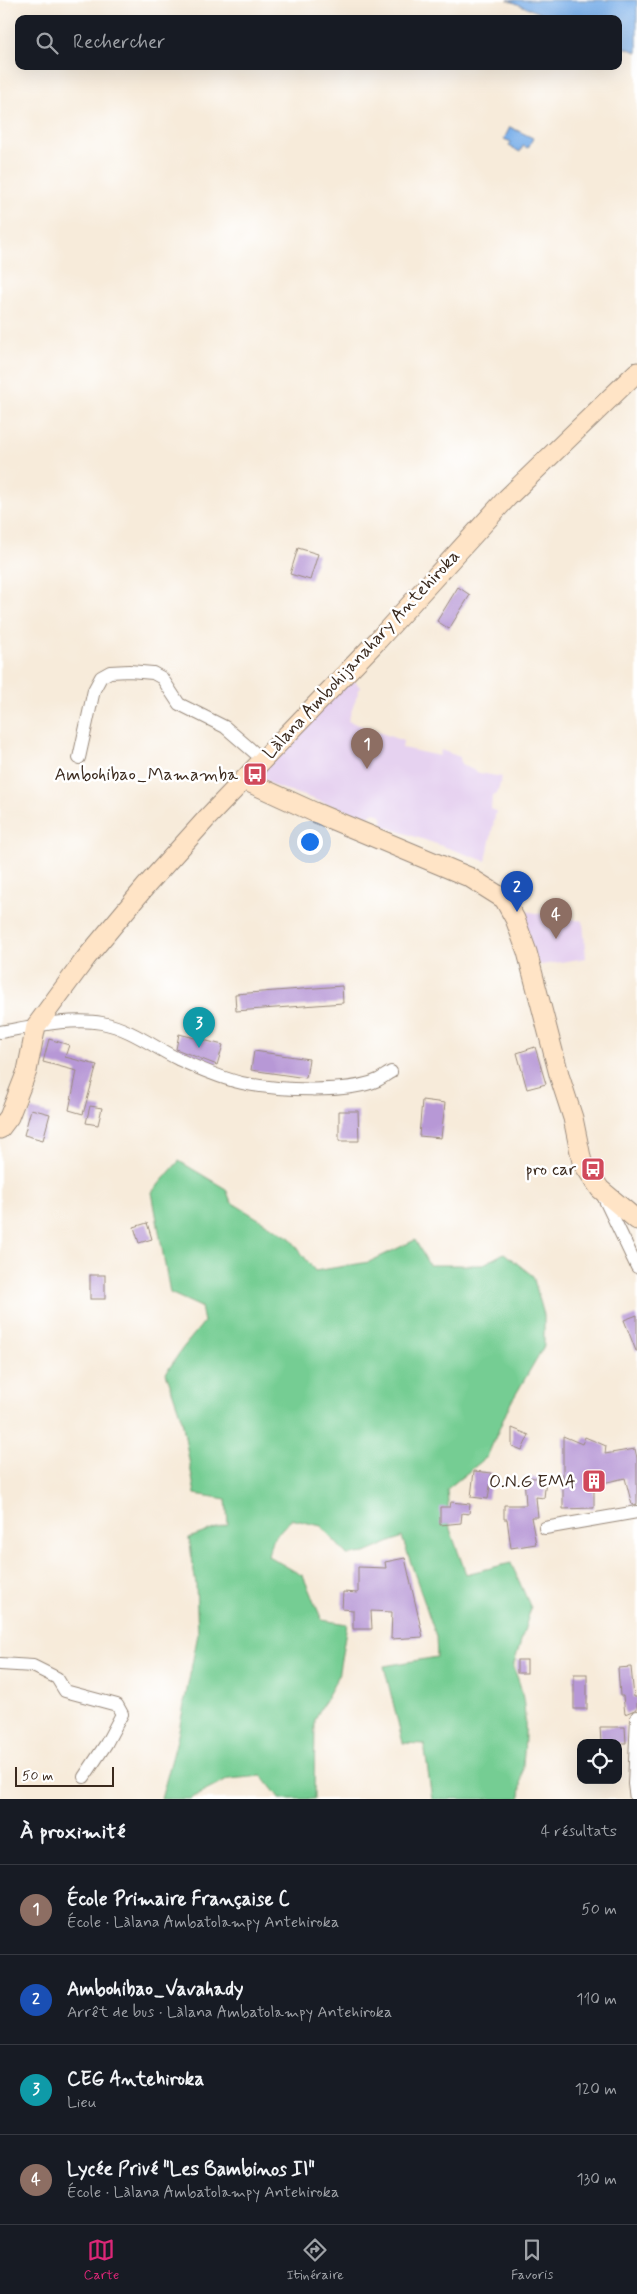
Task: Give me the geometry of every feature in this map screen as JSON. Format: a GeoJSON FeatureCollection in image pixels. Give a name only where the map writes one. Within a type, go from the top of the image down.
{"type":"FeatureCollection","features":[{"type":"Feature","properties":{"kind":"street","name":"Làlana Ambohijanahary Antehiroka"},"geometry":{"type":"LineString","coordinates":[[0,1129],[9,1117],[27,1071],[36,1026],[86,958],[146,886],[262,759],[378,640],[507,498],[637,372]]}},
{"type":"Feature","properties":{"kind":"street"},"geometry":{"type":"LineString","coordinates":[[79,758],[94,690],[100,677],[110,672],[129,671],[153,673],[162,678],[179,704],[225,727],[262,759]]}},
{"type":"Feature","properties":{"kind":"street"},"geometry":{"type":"LineString","coordinates":[[244,780],[314,812],[469,877],[504,899],[516,919],[527,952],[560,1078],[573,1118],[582,1162],[600,1189],[637,1267]]}},
{"type":"Feature","properties":{"kind":"street"},"geometry":{"type":"LineString","coordinates":[[0,1032],[73,1022],[102,1023],[129,1032],[179,1059],[210,1072],[242,1082],[272,1087],[346,1088],[378,1080],[390,1072]]}},
{"type":"Feature","properties":{"kind":"street"},"geometry":{"type":"LineString","coordinates":[[600,1189],[637,1220]]}},
{"type":"Feature","properties":{"kind":"street"},"geometry":{"type":"LineString","coordinates":[[545,1528],[637,1512]]}},
{"type":"Feature","properties":{"kind":"street"},"geometry":{"type":"LineString","coordinates":[[0,1664],[33,1666],[56,1678],[65,1691],[117,1705],[122,1714],[106,1744],[84,1777]]}},
{"type":"Feature","properties":{"kind":"street"},"geometry":{"type":"LineString","coordinates":[[636,1799],[634,1784],[637,1716]]}},
{"type":"Feature","properties":{"kind":"shaded area"},"geometry":{"type":"Polygon","coordinates":[[[351,677],[360,687],[348,721],[403,741],[402,748],[439,756],[441,750],[460,757],[461,764],[479,773],[502,777],[497,794],[492,796],[491,809],[496,811],[486,861],[384,826],[381,815],[373,812],[367,817],[274,786],[259,774],[351,677]]]}},
{"type":"Feature","properties":{"kind":"shaded area"},"geometry":{"type":"Polygon","coordinates":[[[524,911],[583,921],[586,958],[541,965],[535,961],[521,916],[524,911]]]}},
{"type":"Feature","properties":{"kind":"green space"},"geometry":{"type":"Polygon","coordinates":[[[179,1161],[226,1189],[231,1202],[290,1238],[315,1271],[369,1262],[415,1240],[429,1265],[482,1265],[504,1253],[533,1276],[544,1315],[544,1346],[509,1406],[487,1457],[447,1489],[450,1529],[466,1574],[511,1563],[531,1608],[513,1667],[523,1698],[525,1715],[520,1799],[432,1799],[424,1744],[403,1743],[384,1666],[437,1657],[436,1636],[402,1537],[365,1553],[347,1555],[321,1526],[291,1519],[272,1540],[268,1556],[303,1576],[322,1620],[347,1624],[338,1677],[315,1719],[314,1799],[280,1799],[262,1776],[229,1779],[190,1799],[161,1799],[177,1740],[198,1634],[196,1585],[189,1538],[228,1524],[226,1499],[195,1494],[182,1420],[166,1373],[182,1349],[204,1322],[201,1307],[170,1293],[152,1192],[179,1161]]]}},
{"type":"Feature","properties":{"kind":"water"},"geometry":{"type":"Polygon","coordinates":[[[508,0],[637,0],[637,52],[622,46],[622,15],[544,15],[508,0]]]}},
{"type":"Feature","properties":{"kind":"water"},"geometry":{"type":"Polygon","coordinates":[[[510,127],[533,138],[528,148],[523,146],[520,152],[509,146],[511,142],[504,139],[510,127]]]}},
{"type":"Feature","properties":{"kind":"building"},"geometry":{"type":"Polygon","coordinates":[[[298,548],[318,554],[310,580],[290,574],[298,548]]]}},
{"type":"Feature","properties":{"kind":"building"},"geometry":{"type":"Polygon","coordinates":[[[458,587],[470,595],[449,629],[437,621],[458,587]]]}},
{"type":"Feature","properties":{"kind":"building"},"geometry":{"type":"Polygon","coordinates":[[[342,986],[343,1003],[236,1011],[235,994],[342,986]]]}},
{"type":"Feature","properties":{"kind":"building"},"geometry":{"type":"Polygon","coordinates":[[[179,1034],[223,1045],[217,1065],[176,1049],[179,1034]]]}},
{"type":"Feature","properties":{"kind":"building"},"geometry":{"type":"Polygon","coordinates":[[[49,1039],[69,1045],[65,1057],[97,1065],[83,1114],[69,1110],[77,1071],[43,1062],[49,1039]]]}},
{"type":"Feature","properties":{"kind":"building"},"geometry":{"type":"Polygon","coordinates":[[[535,1047],[546,1084],[527,1089],[517,1053],[535,1047]]]}},
{"type":"Feature","properties":{"kind":"building"},"geometry":{"type":"Polygon","coordinates":[[[254,1051],[309,1059],[306,1078],[251,1070],[254,1051]]]}},
{"type":"Feature","properties":{"kind":"building"},"geometry":{"type":"Polygon","coordinates":[[[422,1100],[445,1103],[441,1138],[419,1136],[422,1100]]]}},
{"type":"Feature","properties":{"kind":"building"},"geometry":{"type":"Polygon","coordinates":[[[90,1106],[102,1108],[98,1125],[86,1123],[90,1106]]]}},
{"type":"Feature","properties":{"kind":"building"},"geometry":{"type":"Polygon","coordinates":[[[31,1109],[50,1114],[43,1140],[24,1135],[31,1109]]]}},
{"type":"Feature","properties":{"kind":"building"},"geometry":{"type":"Polygon","coordinates":[[[339,1111],[358,1111],[359,1141],[339,1141],[339,1111]]]}},
{"type":"Feature","properties":{"kind":"building"},"geometry":{"type":"Polygon","coordinates":[[[147,1223],[152,1239],[139,1243],[134,1227],[147,1223]]]}},
{"type":"Feature","properties":{"kind":"building"},"geometry":{"type":"Polygon","coordinates":[[[90,1275],[105,1275],[105,1299],[90,1299],[90,1275]]]}},
{"type":"Feature","properties":{"kind":"building"},"geometry":{"type":"Polygon","coordinates":[[[637,1315],[637,1351],[636,1351],[624,1320],[637,1315]]]}},
{"type":"Feature","properties":{"kind":"building"},"geometry":{"type":"Polygon","coordinates":[[[512,1428],[529,1435],[522,1450],[512,1446],[512,1428]]]}},
{"type":"Feature","properties":{"kind":"building"},"geometry":{"type":"Polygon","coordinates":[[[563,1436],[582,1444],[585,1437],[606,1446],[605,1454],[635,1449],[637,1458],[637,1504],[632,1505],[625,1478],[594,1485],[594,1508],[563,1509],[563,1436]]]}},
{"type":"Feature","properties":{"kind":"building"},"geometry":{"type":"Polygon","coordinates":[[[474,1471],[492,1473],[488,1499],[471,1497],[474,1471]]]}},
{"type":"Feature","properties":{"kind":"building"},"geometry":{"type":"Polygon","coordinates":[[[524,1477],[546,1479],[544,1498],[536,1497],[538,1517],[531,1517],[536,1544],[511,1548],[507,1519],[504,1519],[504,1505],[526,1505],[524,1477]]]}},
{"type":"Feature","properties":{"kind":"building"},"geometry":{"type":"Polygon","coordinates":[[[451,1502],[470,1504],[469,1514],[462,1513],[461,1523],[440,1525],[440,1507],[450,1507],[451,1502]]]}},
{"type":"Feature","properties":{"kind":"building"},"geometry":{"type":"Polygon","coordinates":[[[405,1558],[423,1637],[391,1639],[392,1612],[371,1611],[372,1629],[353,1629],[353,1610],[342,1609],[343,1592],[358,1593],[358,1567],[386,1568],[385,1562],[405,1558]]]}},
{"type":"Feature","properties":{"kind":"building"},"geometry":{"type":"Polygon","coordinates":[[[517,1660],[527,1660],[527,1673],[517,1673],[517,1660]]]}},
{"type":"Feature","properties":{"kind":"building"},"geometry":{"type":"Polygon","coordinates":[[[631,1667],[634,1697],[637,1697],[637,1709],[625,1714],[623,1696],[620,1696],[618,1668],[631,1667]]]}},
{"type":"Feature","properties":{"kind":"building"},"geometry":{"type":"Polygon","coordinates":[[[574,1674],[587,1674],[587,1709],[574,1709],[574,1674]]]}},
{"type":"Feature","properties":{"kind":"building"},"geometry":{"type":"Polygon","coordinates":[[[600,1727],[625,1727],[626,1743],[622,1743],[622,1739],[601,1739],[600,1727]]]}},
{"type":"Feature","properties":{"kind":"place","name":"École Primaire Française C"},"geometry":{"type":"Point","coordinates":[367,769]}},
{"type":"Feature","properties":{"kind":"place","name":"Ambohibao_Mamamba"},"geometry":{"type":"Point","coordinates":[255,774]}},
{"type":"Feature","properties":{"kind":"place","name":"Ambohibao_Vavahady"},"geometry":{"type":"Point","coordinates":[517,912]}},
{"type":"Feature","properties":{"kind":"place","name":"Lycée Privé \"Les Bambinos II\""},"geometry":{"type":"Point","coordinates":[556,939]}},
{"type":"Feature","properties":{"kind":"place","name":"CEG Antehiroka"},"geometry":{"type":"Point","coordinates":[199,1048]}},
{"type":"Feature","properties":{"kind":"place","name":"pro car"},"geometry":{"type":"Point","coordinates":[593,1169]}},
{"type":"Feature","properties":{"kind":"place","name":"O.N.G EMA"},"geometry":{"type":"Point","coordinates":[594,1481]}}]}
